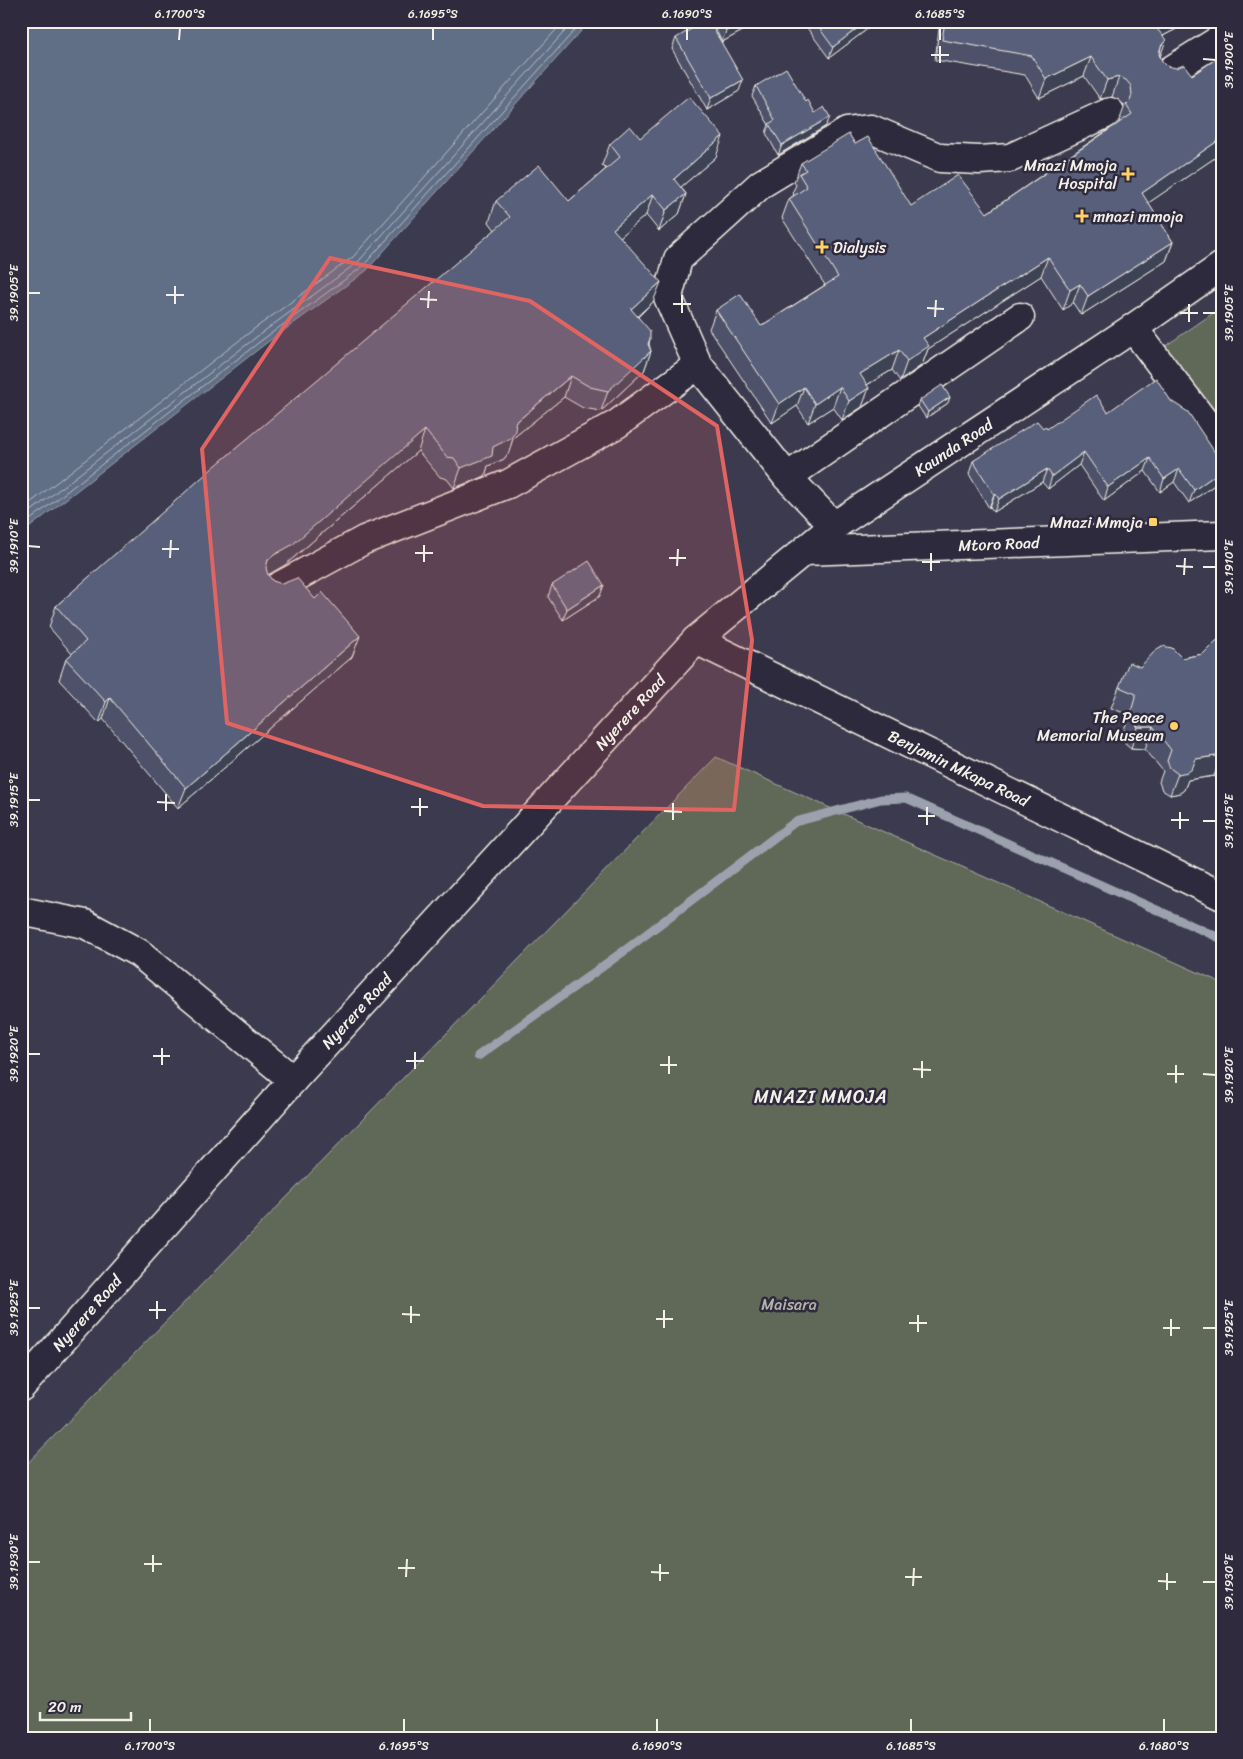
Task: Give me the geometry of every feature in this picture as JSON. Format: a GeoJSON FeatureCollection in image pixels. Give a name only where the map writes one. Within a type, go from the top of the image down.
{"type":"FeatureCollection","features":[{"type":"Feature","properties":{"kind":"main road"},"geometry":{"type":"LineString","coordinates":[[1168,72],[1222,38]]}},
{"type":"Feature","properties":{"kind":"main road"},"geometry":{"type":"LineString","coordinates":[[834,526],[786,477],[698,365],[668,297],[678,259],[761,184],[847,132],[871,129],[940,158],[979,160],[1010,158],[1110,112]]}},
{"type":"Feature","properties":{"kind":"main road","name":"Kaunda Road"},"geometry":{"type":"LineString","coordinates":[[696,640],[834,526],[1134,328],[1222,266]]}},
{"type":"Feature","properties":{"kind":"main road"},"geometry":{"type":"LineString","coordinates":[[786,477],[1020,318]]}},
{"type":"Feature","properties":{"kind":"main road"},"geometry":{"type":"LineString","coordinates":[[1134,328],[1222,445]]}},
{"type":"Feature","properties":{"kind":"main road"},"geometry":{"type":"LineString","coordinates":[[274,589],[364,540],[508,484],[616,424],[698,365]]}},
{"type":"Feature","properties":{"kind":"main road","name":"Mtoro Road"},"geometry":{"type":"LineString","coordinates":[[805,551],[1222,535]]}},
{"type":"Feature","properties":{"kind":"main road","name":"Benjamin Mkapa Road"},"geometry":{"type":"LineString","coordinates":[[696,640],[1222,896]]}},
{"type":"Feature","properties":{"kind":"main road","name":"Nyerere Road"},"geometry":{"type":"LineString","coordinates":[[21,1387],[293,1080],[696,640]]}},
{"type":"Feature","properties":{"kind":"main road"},"geometry":{"type":"LineString","coordinates":[[21,911],[85,924],[139,953],[293,1080]]}},
{"type":"Feature","properties":{"kind":"highlighted area"},"geometry":{"type":"Polygon","coordinates":[[[330,258],[530,301],[717,426],[752,640],[734,810],[483,806],[227,723],[202,449],[330,258]]]}},
{"type":"Feature","properties":{"kind":"green space"},"geometry":{"type":"Polygon","coordinates":[[[1222,307],[1222,427],[1164,347],[1222,307]]]}},
{"type":"Feature","properties":{"kind":"green space","name":"Maisara"},"geometry":{"type":"Polygon","coordinates":[[[716,757],[1222,983],[1222,1738],[21,1738],[21,1470],[716,757]]]}},
{"type":"Feature","properties":{"kind":"water"},"geometry":{"type":"Polygon","coordinates":[[[21,21],[590,21],[366,271],[265,344],[21,534],[21,21]]]}},
{"type":"Feature","properties":{"kind":"building"},"geometry":{"type":"Polygon","coordinates":[[[705,21],[709,21],[743,80],[711,98],[676,38],[705,21]]]}},
{"type":"Feature","properties":{"kind":"building"},"geometry":{"type":"Polygon","coordinates":[[[721,21],[744,21],[726,31],[721,21]]]}},
{"type":"Feature","properties":{"kind":"building"},"geometry":{"type":"Polygon","coordinates":[[[814,21],[867,21],[833,47],[814,21]]]}},
{"type":"Feature","properties":{"kind":"building"},"geometry":{"type":"Polygon","coordinates":[[[945,21],[1162,21],[1154,25],[1166,40],[1161,46],[1159,54],[1167,66],[1176,68],[1184,65],[1192,75],[1222,55],[1222,138],[1142,193],[1173,242],[1088,296],[1080,284],[1070,290],[1048,257],[923,338],[929,346],[907,361],[899,350],[860,374],[869,388],[849,401],[840,387],[815,404],[804,387],[779,404],[716,310],[740,294],[761,326],[838,277],[789,199],[807,187],[799,174],[806,170],[801,163],[849,134],[855,144],[868,137],[911,206],[958,175],[987,213],[1132,114],[1126,105],[1132,95],[1131,86],[1126,80],[1119,77],[1107,80],[1091,57],[1046,79],[1032,56],[942,40],[945,21]]]}},
{"type":"Feature","properties":{"kind":"building"},"geometry":{"type":"Polygon","coordinates":[[[786,68],[806,102],[808,100],[815,113],[824,107],[830,117],[782,145],[769,124],[775,120],[756,86],[786,68]]]}},
{"type":"Feature","properties":{"kind":"building"},"geometry":{"type":"Polygon","coordinates":[[[689,97],[723,136],[674,179],[686,194],[666,210],[653,194],[613,229],[661,282],[631,309],[650,331],[648,344],[651,351],[608,391],[590,387],[571,376],[515,423],[516,431],[511,438],[493,447],[492,456],[461,468],[454,458],[447,457],[425,430],[292,545],[268,560],[266,568],[268,575],[273,581],[282,584],[297,578],[315,599],[322,592],[360,636],[186,788],[110,698],[106,702],[66,659],[86,641],[56,606],[215,466],[510,217],[496,201],[539,165],[569,201],[620,157],[610,144],[630,126],[640,138],[689,97]]]}},
{"type":"Feature","properties":{"kind":"building"},"geometry":{"type":"Polygon","coordinates":[[[1156,378],[1171,401],[1188,412],[1222,463],[1222,470],[1194,490],[1179,469],[1164,479],[1150,458],[1108,487],[1084,452],[1052,476],[1047,469],[999,499],[973,461],[1037,421],[1043,428],[1045,426],[1047,429],[1096,395],[1108,412],[1156,378]]]}},
{"type":"Feature","properties":{"kind":"building"},"geometry":{"type":"Polygon","coordinates":[[[942,385],[950,397],[928,412],[920,400],[942,385]]]}},
{"type":"Feature","properties":{"kind":"building"},"geometry":{"type":"Polygon","coordinates":[[[589,561],[604,585],[567,609],[552,585],[589,561]]]}},
{"type":"Feature","properties":{"kind":"building","name":"The Peace Memorial Museum"},"geometry":{"type":"Polygon","coordinates":[[[1222,639],[1222,755],[1196,759],[1192,769],[1178,774],[1170,768],[1167,761],[1171,750],[1153,727],[1138,727],[1133,722],[1131,712],[1136,694],[1119,687],[1129,662],[1140,667],[1162,646],[1172,648],[1182,658],[1203,654],[1222,639]]]}},
{"type":"Feature","properties":{"kind":"waterway"},"geometry":{"type":"LineString","coordinates":[[478,1056],[624,951],[795,822],[881,799],[906,798],[1222,939]]}},
{"type":"Feature","properties":{"kind":"place","name":"Mnazi Mmoja Hospital"},"geometry":{"type":"Point","coordinates":[1128,174]}},
{"type":"Feature","properties":{"kind":"place","name":"mnazi mmoja"},"geometry":{"type":"Point","coordinates":[1082,216]}},
{"type":"Feature","properties":{"kind":"place","name":"Dialysis"},"geometry":{"type":"Point","coordinates":[822,247]}},
{"type":"Feature","properties":{"kind":"place","name":"Mnazi Mmoja"},"geometry":{"type":"Point","coordinates":[1153,522]}},
{"type":"Feature","properties":{"kind":"place","name":"The Peace Memorial Museum"},"geometry":{"type":"Point","coordinates":[1174,726]}},
{"type":"Feature","properties":{"kind":"district","name":"MNAZI MMOJA"},"geometry":{"type":"Point","coordinates":[821,1097]}}]}
